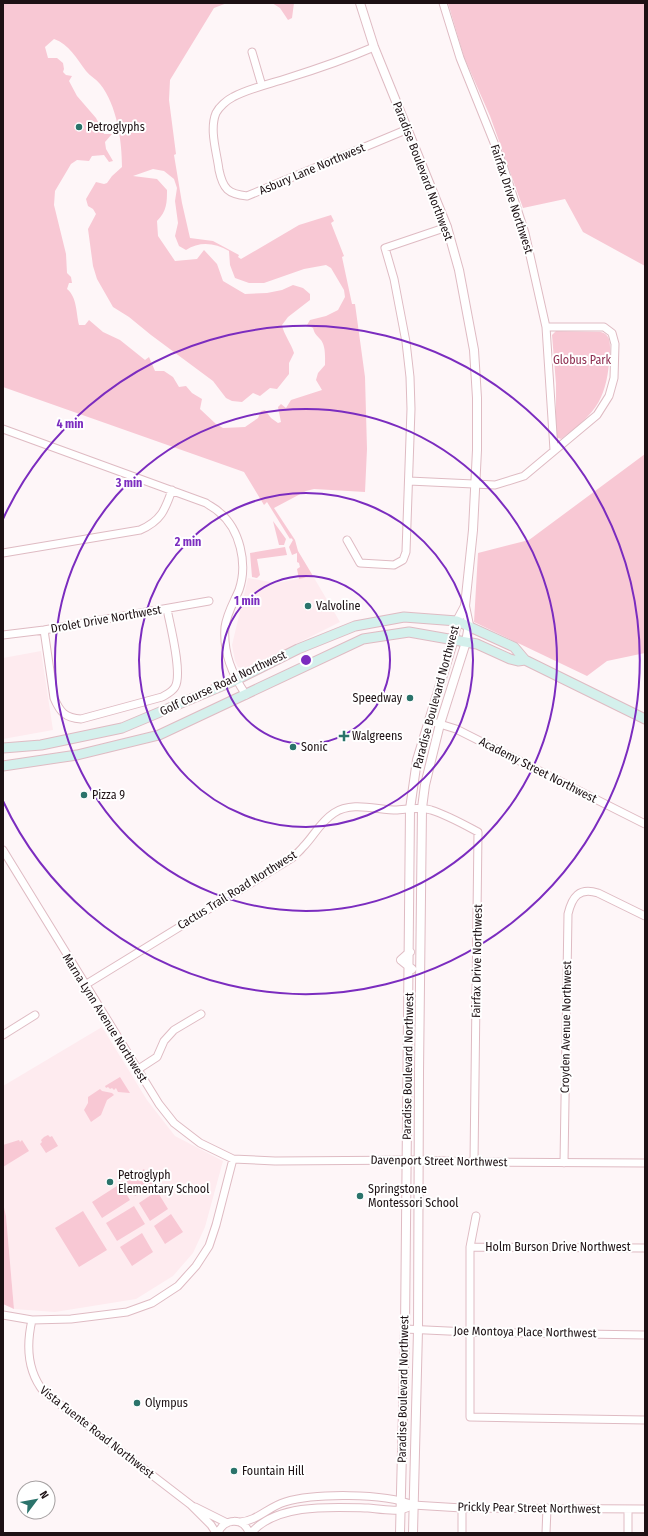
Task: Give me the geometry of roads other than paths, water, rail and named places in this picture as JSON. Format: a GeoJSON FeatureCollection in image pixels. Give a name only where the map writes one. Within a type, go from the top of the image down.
{"type":"FeatureCollection","features":[{"type":"Feature","properties":{"kind":"main road","name":"Golf Course Road Northwest"},"geometry":{"type":"LineString","coordinates":[[3,748],[41,745],[122,728],[236,680],[298,648],[355,626],[404,617],[457,620],[514,647],[525,660],[645,719]]}},
{"type":"Feature","properties":{"kind":"main road","name":"Golf Course Road Northwest"},"geometry":{"type":"LineString","coordinates":[[3,766],[76,755],[159,735],[363,639],[409,632],[477,644],[510,659],[518,661],[525,660]]}},
{"type":"Feature","properties":{"kind":"street","name":"Paradise Boulevard Northwest"},"geometry":{"type":"LineString","coordinates":[[360,3],[374,48],[447,227],[468,310],[474,350],[477,398],[476,485],[465,606],[469,626],[466,642],[440,724],[425,785],[422,808],[420,1108],[418,1160],[418,1330],[413,1533]]}},
{"type":"Feature","properties":{"kind":"street","name":"Fairfax Drive Northwest"},"geometry":{"type":"LineString","coordinates":[[443,3],[460,58],[503,164],[525,233],[546,327],[554,450]]}},
{"type":"Feature","properties":{"kind":"street","name":"Asbury Lane Northwest"},"geometry":{"type":"LineString","coordinates":[[374,48],[233,97],[216,111],[213,120],[213,131],[221,180],[226,189],[234,194],[247,196],[260,192],[408,129]]}},
{"type":"Feature","properties":{"kind":"street"},"geometry":{"type":"LineString","coordinates":[[252,52],[262,86]]}},
{"type":"Feature","properties":{"kind":"street"},"geometry":{"type":"LineString","coordinates":[[347,540],[360,563],[394,565],[403,560],[406,552],[411,409],[410,377],[406,342],[394,279],[385,248],[447,227]]}},
{"type":"Feature","properties":{"kind":"street"},"geometry":{"type":"LineString","coordinates":[[409,482],[495,485],[524,476],[597,416],[609,396],[614,378],[615,344],[612,333],[604,327],[546,327]]}},
{"type":"Feature","properties":{"kind":"street"},"geometry":{"type":"LineString","coordinates":[[3,429],[206,503],[220,512],[231,526],[239,543],[242,556],[242,576],[238,591],[229,609],[225,625],[225,640],[226,655],[236,680],[246,695]]}},
{"type":"Feature","properties":{"kind":"street"},"geometry":{"type":"LineString","coordinates":[[3,553],[140,530],[149,526],[162,514],[172,490]]}},
{"type":"Feature","properties":{"kind":"street","name":"Drolet Drive Northwest"},"geometry":{"type":"LineString","coordinates":[[3,635],[44,630],[209,601]]}},
{"type":"Feature","properties":{"kind":"street","name":"Paradise Boulevard Northwest"},"geometry":{"type":"LineString","coordinates":[[400,1533],[405,1329],[409,966],[401,960],[409,953],[410,809],[418,760],[454,639],[457,620],[465,606]]}},
{"type":"Feature","properties":{"kind":"street"},"geometry":{"type":"LineString","coordinates":[[44,630],[54,698],[63,714],[72,718],[81,718],[162,697],[170,692],[175,686],[178,672],[167,609]]}},
{"type":"Feature","properties":{"kind":"street","name":"Academy Street Northwest"},"geometry":{"type":"LineString","coordinates":[[430,721],[456,729],[645,824]]}},
{"type":"Feature","properties":{"kind":"street","name":"Cactus Trail Road Northwest"},"geometry":{"type":"LineString","coordinates":[[85,985],[292,858],[303,848],[322,822],[335,812],[348,808],[367,807],[396,810],[410,809]]}},
{"type":"Feature","properties":{"kind":"street","name":"Fairfax Drive Northwest"},"geometry":{"type":"LineString","coordinates":[[410,809],[422,808],[448,816],[478,832],[474,1162]]}},
{"type":"Feature","properties":{"kind":"street","name":"Marna Lynn Avenue Northwest"},"geometry":{"type":"LineString","coordinates":[[3,850],[159,1104],[174,1123],[200,1143],[233,1159]]}},
{"type":"Feature","properties":{"kind":"street","name":"Croyden Avenue Northwest"},"geometry":{"type":"LineString","coordinates":[[564,1163],[568,914],[571,902],[577,895],[592,891],[645,916]]}},
{"type":"Feature","properties":{"kind":"street"},"geometry":{"type":"LineString","coordinates":[[409,909],[421,894]]}},
{"type":"Feature","properties":{"kind":"street"},"geometry":{"type":"LineString","coordinates":[[409,953],[420,943]]}},
{"type":"Feature","properties":{"kind":"street"},"geometry":{"type":"LineString","coordinates":[[409,966],[420,978]]}},
{"type":"Feature","properties":{"kind":"street"},"geometry":{"type":"LineString","coordinates":[[3,1035],[35,1014]]}},
{"type":"Feature","properties":{"kind":"street"},"geometry":{"type":"LineString","coordinates":[[137,1070],[157,1057],[164,1041],[174,1030],[201,1014]]}},
{"type":"Feature","properties":{"kind":"street"},"geometry":{"type":"LineString","coordinates":[[408,1074],[413,1082],[420,1108]]}},
{"type":"Feature","properties":{"kind":"street"},"geometry":{"type":"LineString","coordinates":[[3,1315],[32,1320],[71,1319],[127,1312],[152,1302],[178,1286],[196,1266],[209,1246],[233,1159]]}},
{"type":"Feature","properties":{"kind":"street","name":"Davenport Street Northwest"},"geometry":{"type":"LineString","coordinates":[[233,1159],[645,1163]]}},
{"type":"Feature","properties":{"kind":"street"},"geometry":{"type":"LineString","coordinates":[[476,1216],[470,1247],[470,1417],[645,1420]]}},
{"type":"Feature","properties":{"kind":"street","name":"Holm Burson Drive Northwest"},"geometry":{"type":"LineString","coordinates":[[470,1247],[645,1248]]}},
{"type":"Feature","properties":{"kind":"street","name":"Vista Fuente Road Northwest"},"geometry":{"type":"LineString","coordinates":[[32,1320],[29,1331],[29,1364],[36,1383],[44,1392],[191,1505],[217,1533]]}},
{"type":"Feature","properties":{"kind":"street","name":"Joe Montoya Place Northwest"},"geometry":{"type":"LineString","coordinates":[[405,1329],[469,1332],[645,1335]]}},
{"type":"Feature","properties":{"kind":"street"},"geometry":{"type":"LineString","coordinates":[[217,1533],[227,1523],[236,1521],[240,1522],[256,1518],[285,1502],[308,1497],[332,1496],[400,1500],[413,1505]]}},
{"type":"Feature","properties":{"kind":"street","name":"Vista Fuente Road Northwest"},"geometry":{"type":"LineString","coordinates":[[191,1505],[227,1523]]}},
{"type":"Feature","properties":{"kind":"street"},"geometry":{"type":"LineString","coordinates":[[240,1522],[250,1533],[260,1525],[277,1516],[307,1508],[332,1507],[400,1510],[413,1505]]}},
{"type":"Feature","properties":{"kind":"street","name":"Prickly Pear Street Northwest"},"geometry":{"type":"LineString","coordinates":[[413,1505],[462,1508],[645,1509]]}},
{"type":"Feature","properties":{"kind":"street"},"geometry":{"type":"LineString","coordinates":[[462,1508],[462,1533]]}},
{"type":"Feature","properties":{"kind":"street"},"geometry":{"type":"LineString","coordinates":[[546,1533],[547,1508]]}},
{"type":"Feature","properties":{"kind":"street"},"geometry":{"type":"LineString","coordinates":[[628,1509],[628,1533]]}},
{"type":"Feature","properties":{"kind":"place","name":"Petroglyphs"},"geometry":{"type":"Point","coordinates":[79,127]}},
{"type":"Feature","properties":{"kind":"place","name":"Valvoline"},"geometry":{"type":"Point","coordinates":[308,606]}},
{"type":"Feature","properties":{"kind":"place","name":"Speedway"},"geometry":{"type":"Point","coordinates":[410,698]}},
{"type":"Feature","properties":{"kind":"place","name":"Walgreens"},"geometry":{"type":"Point","coordinates":[344,736]}},
{"type":"Feature","properties":{"kind":"place","name":"Sonic"},"geometry":{"type":"Point","coordinates":[293,747]}},
{"type":"Feature","properties":{"kind":"place","name":"Pizza 9"},"geometry":{"type":"Point","coordinates":[84,795]}},
{"type":"Feature","properties":{"kind":"place","name":"Petroglyph Elementary School"},"geometry":{"type":"Point","coordinates":[110,1182]}},
{"type":"Feature","properties":{"kind":"place","name":"Springstone Montessori School"},"geometry":{"type":"Point","coordinates":[360,1196]}},
{"type":"Feature","properties":{"kind":"place","name":"Olympus"},"geometry":{"type":"Point","coordinates":[137,1403]}},
{"type":"Feature","properties":{"kind":"place","name":"Fountain Hill"},"geometry":{"type":"Point","coordinates":[234,1471]}},
{"type":"Feature","properties":{"kind":"park label","name":"Globus Park"},"geometry":{"type":"Point","coordinates":[582,360]}}]}
